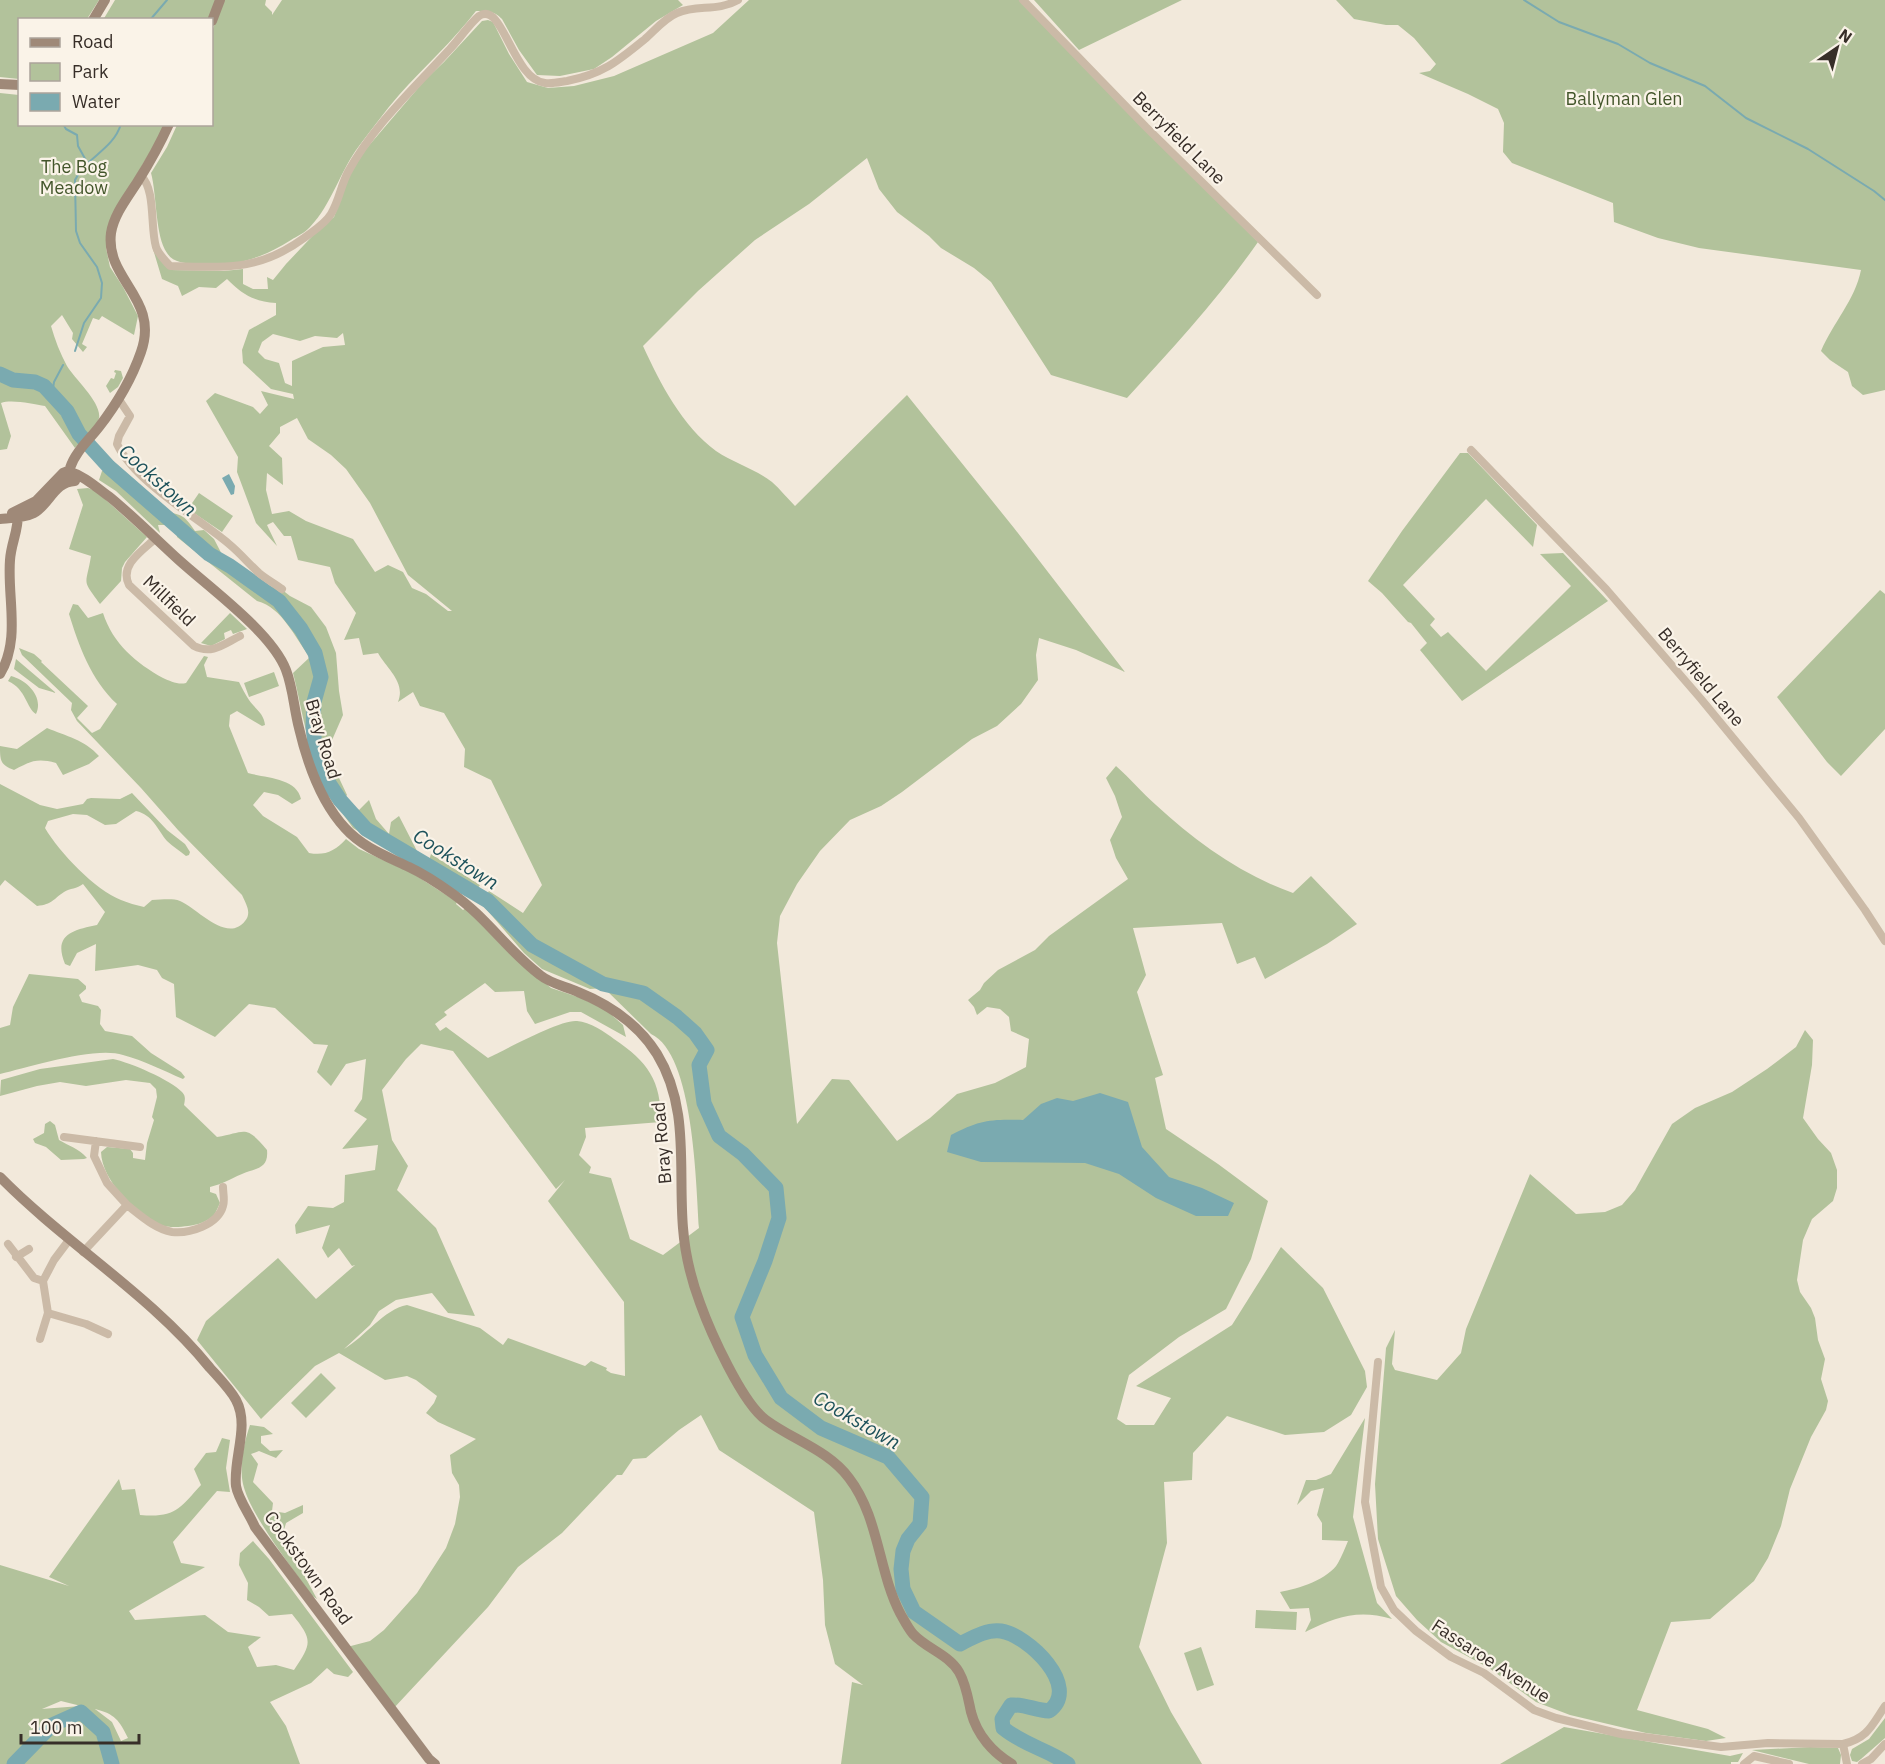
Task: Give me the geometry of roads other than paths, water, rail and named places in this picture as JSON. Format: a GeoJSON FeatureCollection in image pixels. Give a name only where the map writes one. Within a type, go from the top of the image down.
{"type":"FeatureCollection","features":[{"type":"Feature","properties":{"kind":"main road"},"geometry":{"type":"LineString","coordinates":[[94,18],[105,0]]}},
{"type":"Feature","properties":{"kind":"main road"},"geometry":{"type":"LineString","coordinates":[[213,18],[220,0]]}},
{"type":"Feature","properties":{"kind":"main road"},"geometry":{"type":"LineString","coordinates":[[0,84],[18,85]]}},
{"type":"Feature","properties":{"kind":"main road"},"geometry":{"type":"LineString","coordinates":[[0,518],[19,514],[36,501],[63,473],[69,476],[77,454],[100,426],[138,360],[146,332],[145,317],[140,304],[114,260],[111,235],[124,201],[160,146],[168,126]]}},
{"type":"Feature","properties":{"kind":"main road","name":"Bray Road"},"geometry":{"type":"LineString","coordinates":[[69,476],[82,476],[156,538],[240,613],[281,659],[288,673],[299,729],[312,770],[336,817],[346,830],[362,844],[416,870],[451,892],[473,909],[542,977],[587,996],[619,1014],[647,1040],[657,1055],[676,1098],[683,1157],[683,1228],[686,1256],[698,1298],[713,1336],[747,1398],[759,1414],[769,1423],[816,1449],[849,1477],[866,1508],[891,1593],[906,1624],[915,1636],[947,1658],[957,1669],[964,1684],[976,1726],[1000,1757],[1012,1764]]}},
{"type":"Feature","properties":{"kind":"main road"},"geometry":{"type":"LineString","coordinates":[[0,674],[10,650],[12,610],[10,560],[19,524],[19,514]]}},
{"type":"Feature","properties":{"kind":"main road","name":"Cookstown Road"},"geometry":{"type":"LineString","coordinates":[[0,1177],[69,1240],[140,1298],[189,1343],[236,1400],[242,1419],[236,1488],[255,1527],[435,1764]]}},
{"type":"Feature","properties":{"kind":"street"},"geometry":{"type":"LineString","coordinates":[[141,176],[146,181],[150,197],[156,249],[170,266],[227,268],[251,264],[285,251],[330,216],[348,172],[370,141],[402,100],[480,15],[486,13],[492,15],[499,22],[517,61],[526,74],[544,83],[556,83],[594,75],[608,69],[676,13],[727,6],[738,0]]}},
{"type":"Feature","properties":{"kind":"street","name":"Berryfield Lane"},"geometry":{"type":"LineString","coordinates":[[1023,0],[1146,127],[1317,295]]}},
{"type":"Feature","properties":{"kind":"street"},"geometry":{"type":"LineString","coordinates":[[118,398],[130,416],[117,444],[132,465],[171,501],[203,523],[232,546],[260,573],[282,589]]}},
{"type":"Feature","properties":{"kind":"street","name":"Berryfield Lane"},"geometry":{"type":"LineString","coordinates":[[1472,450],[1606,589],[1701,699],[1799,818],[1885,941]]}},
{"type":"Feature","properties":{"kind":"street","name":"Millfield"},"geometry":{"type":"LineString","coordinates":[[156,538],[127,568],[125,577],[129,585],[194,646],[202,650],[209,651],[240,636]]}},
{"type":"Feature","properties":{"kind":"street"},"geometry":{"type":"LineString","coordinates":[[64,1137],[140,1147]]}},
{"type":"Feature","properties":{"kind":"street"},"geometry":{"type":"LineString","coordinates":[[96,1141],[94,1156],[107,1183],[127,1205],[153,1224],[172,1232],[194,1230],[216,1219],[224,1206],[223,1187]]}},
{"type":"Feature","properties":{"kind":"street"},"geometry":{"type":"LineString","coordinates":[[83,1252],[127,1205]]}},
{"type":"Feature","properties":{"kind":"street"},"geometry":{"type":"LineString","coordinates":[[40,1340],[48,1313],[43,1281],[54,1260],[69,1240]]}},
{"type":"Feature","properties":{"kind":"street"},"geometry":{"type":"LineString","coordinates":[[8,1244],[34,1278],[43,1281]]}},
{"type":"Feature","properties":{"kind":"street"},"geometry":{"type":"LineString","coordinates":[[16,1257],[28,1250]]}},
{"type":"Feature","properties":{"kind":"street"},"geometry":{"type":"LineString","coordinates":[[48,1313],[86,1324],[108,1334]]}},
{"type":"Feature","properties":{"kind":"street","name":"Fassaroe Avenue"},"geometry":{"type":"LineString","coordinates":[[1378,1362],[1365,1502],[1381,1587],[1394,1610],[1416,1631],[1451,1657],[1484,1673],[1534,1710],[1556,1718],[1621,1734],[1721,1747],[1768,1743],[1843,1744],[1861,1738],[1869,1731],[1885,1706]]}},
{"type":"Feature","properties":{"kind":"street"},"geometry":{"type":"LineString","coordinates":[[1843,1744],[1847,1764]]}},
{"type":"Feature","properties":{"kind":"street"},"geometry":{"type":"LineString","coordinates":[[1862,1764],[1871,1759],[1885,1744]]}},
{"type":"Feature","properties":{"kind":"street"},"geometry":{"type":"LineString","coordinates":[[1744,1764],[1754,1756],[1789,1764]]}},
{"type":"Feature","properties":{"kind":"water"},"geometry":{"type":"Polygon","coordinates":[[[229,474],[235,486],[234,494],[231,495],[222,478],[229,474]]]}},
{"type":"Feature","properties":{"kind":"water"},"geometry":{"type":"Polygon","coordinates":[[[1100,1093],[1128,1102],[1142,1147],[1169,1177],[1202,1188],[1234,1203],[1228,1216],[1196,1216],[1156,1198],[1119,1174],[1085,1163],[981,1162],[947,1152],[951,1135],[970,1126],[993,1120],[1023,1120],[1041,1104],[1057,1098],[1073,1101],[1100,1093]]]}},
{"type":"Feature","properties":{"kind":"waterway"},"geometry":{"type":"LineString","coordinates":[[152,18],[167,0]]}},
{"type":"Feature","properties":{"kind":"waterway"},"geometry":{"type":"LineString","coordinates":[[1524,0],[1559,22],[1618,44],[1650,63],[1705,86],[1746,118],[1808,149],[1885,200]]}},
{"type":"Feature","properties":{"kind":"waterway"},"geometry":{"type":"LineString","coordinates":[[64,126],[77,135],[78,146],[88,164]]}},
{"type":"Feature","properties":{"kind":"waterway"},"geometry":{"type":"LineString","coordinates":[[75,351],[84,323],[101,298],[102,283],[97,267],[80,243],[76,231],[75,180],[86,165],[112,140],[120,126]]}},
{"type":"Feature","properties":{"kind":"waterway"},"geometry":{"type":"LineString","coordinates":[[52,395],[54,382],[63,365]]}},
{"type":"Feature","properties":{"kind":"waterway","name":"Cookstown"},"geometry":{"type":"LineString","coordinates":[[0,374],[13,380],[35,382],[44,386],[67,411],[79,434],[109,467],[209,554],[279,601],[301,629],[315,653],[321,677],[314,702],[313,727],[316,755],[324,776],[340,800],[366,829],[488,901],[532,945],[603,984],[643,993],[695,1033],[707,1050],[699,1065],[704,1103],[719,1136],[743,1154],[776,1188],[779,1218],[765,1261],[742,1317],[755,1355],[781,1398],[821,1428],[888,1457],[922,1497],[920,1524],[908,1539],[903,1551],[901,1569],[903,1589],[914,1612],[960,1644],[985,1633],[1001,1631],[1025,1642],[1037,1652],[1055,1676],[1059,1689],[1058,1701],[1049,1711],[1011,1705],[1002,1719],[1003,1728],[1019,1739],[1068,1764]]}},
{"type":"Feature","properties":{"kind":"waterway"},"geometry":{"type":"LineString","coordinates":[[14,1764],[52,1725],[81,1712],[103,1732],[112,1764]]}},
{"type":"Feature","properties":{"kind":"park label","name":"Ballyman Glen"},"geometry":{"type":"Point","coordinates":[1624,99]}},
{"type":"Feature","properties":{"kind":"park label","name":"The Bog Meadow"},"geometry":{"type":"Point","coordinates":[74,177]}}]}
